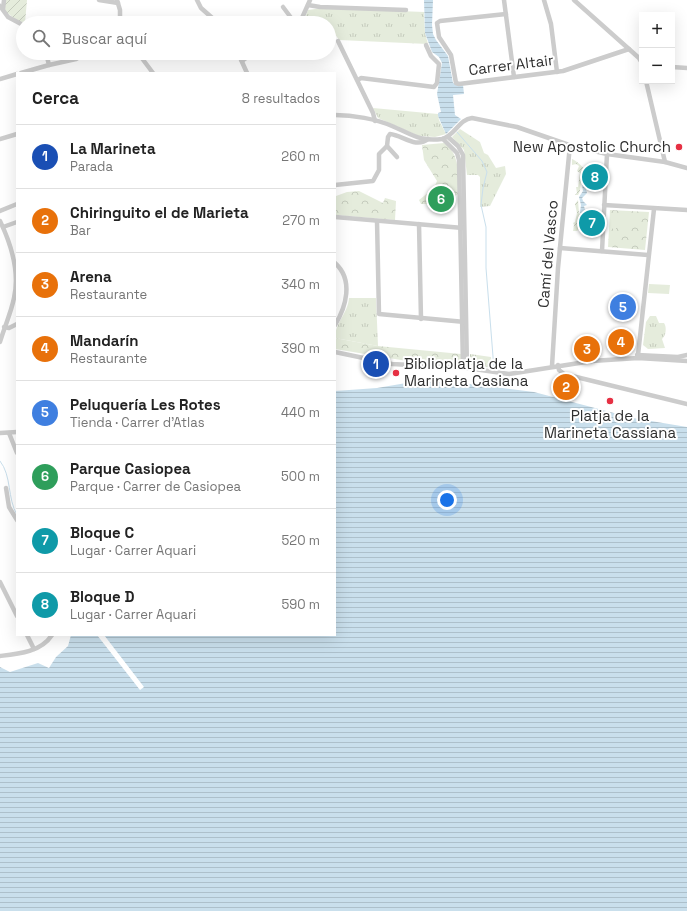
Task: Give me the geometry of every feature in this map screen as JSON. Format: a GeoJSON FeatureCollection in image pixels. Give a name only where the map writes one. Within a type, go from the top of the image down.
{"type":"FeatureCollection","features":[{"type":"Feature","properties":{"kind":"street"},"geometry":{"type":"LineString","coordinates":[[3,10],[4,0]]}},
{"type":"Feature","properties":{"kind":"street"},"geometry":{"type":"LineString","coordinates":[[99,0],[117,1],[120,16]]}},
{"type":"Feature","properties":{"kind":"street"},"geometry":{"type":"LineString","coordinates":[[197,0],[201,8],[210,16]]}},
{"type":"Feature","properties":{"kind":"street"},"geometry":{"type":"LineString","coordinates":[[504,0],[514,77]]}},
{"type":"Feature","properties":{"kind":"street"},"geometry":{"type":"LineString","coordinates":[[544,0],[551,24],[557,72]]}},
{"type":"Feature","properties":{"kind":"street"},"geometry":{"type":"LineString","coordinates":[[574,0],[639,57]]}},
{"type":"Feature","properties":{"kind":"street"},"geometry":{"type":"LineString","coordinates":[[300,16],[309,2],[320,7],[406,10]]}},
{"type":"Feature","properties":{"kind":"street"},"geometry":{"type":"LineString","coordinates":[[0,6],[8,17],[16,21]]}},
{"type":"Feature","properties":{"kind":"street"},"geometry":{"type":"LineString","coordinates":[[283,7],[290,16]]}},
{"type":"Feature","properties":{"kind":"street","name":"Carrer Altair"},"geometry":{"type":"LineString","coordinates":[[506,14],[440,21],[437,23],[439,38],[451,54],[456,83],[459,84],[557,72],[629,49]]}},
{"type":"Feature","properties":{"kind":"street"},"geometry":{"type":"LineString","coordinates":[[338,41],[358,80],[375,121]]}},
{"type":"Feature","properties":{"kind":"street"},"geometry":{"type":"LineString","coordinates":[[358,80],[361,78],[434,87],[437,83],[440,64],[430,54],[426,45]]}},
{"type":"Feature","properties":{"kind":"street"},"geometry":{"type":"LineString","coordinates":[[48,60],[49,65]]}},
{"type":"Feature","properties":{"kind":"street"},"geometry":{"type":"LineString","coordinates":[[24,72],[72,60]]}},
{"type":"Feature","properties":{"kind":"street"},"geometry":{"type":"LineString","coordinates":[[143,60],[151,72]]}},
{"type":"Feature","properties":{"kind":"street"},"geometry":{"type":"LineString","coordinates":[[242,61],[247,72]]}},
{"type":"Feature","properties":{"kind":"street"},"geometry":{"type":"LineString","coordinates":[[675,67],[687,68]]}},
{"type":"Feature","properties":{"kind":"street"},"geometry":{"type":"LineString","coordinates":[[0,79],[16,74]]}},
{"type":"Feature","properties":{"kind":"street"},"geometry":{"type":"LineString","coordinates":[[647,84],[665,162]]}},
{"type":"Feature","properties":{"kind":"street"},"geometry":{"type":"LineString","coordinates":[[336,114],[375,121],[393,126],[414,137],[428,139],[447,137],[470,118],[487,120],[517,127],[570,145],[607,154],[665,162],[687,168]]}},
{"type":"Feature","properties":{"kind":"street"},"geometry":{"type":"LineString","coordinates":[[0,139],[16,134]]}},
{"type":"Feature","properties":{"kind":"street"},"geometry":{"type":"LineString","coordinates":[[336,185],[373,181],[380,170],[379,154],[387,146],[388,137],[390,134],[413,142],[425,142],[428,139]]}},
{"type":"Feature","properties":{"kind":"street"},"geometry":{"type":"LineString","coordinates":[[447,137],[459,156],[463,228],[465,368]]}},
{"type":"Feature","properties":{"kind":"street","name":"Camí del Vasco"},"geometry":{"type":"LineString","coordinates":[[552,366],[555,308],[570,145]]}},
{"type":"Feature","properties":{"kind":"street"},"geometry":{"type":"LineString","coordinates":[[387,146],[397,157]]}},
{"type":"Feature","properties":{"kind":"street"},"geometry":{"type":"LineString","coordinates":[[602,251],[607,154]]}},
{"type":"Feature","properties":{"kind":"street"},"geometry":{"type":"LineString","coordinates":[[0,211],[16,204]]}},
{"type":"Feature","properties":{"kind":"street"},"geometry":{"type":"LineString","coordinates":[[604,205],[687,210]]}},
{"type":"Feature","properties":{"kind":"street"},"geometry":{"type":"LineString","coordinates":[[638,354],[654,209]]}},
{"type":"Feature","properties":{"kind":"street"},"geometry":{"type":"LineString","coordinates":[[336,217],[463,228]]}},
{"type":"Feature","properties":{"kind":"street"},"geometry":{"type":"LineString","coordinates":[[0,221],[12,250],[16,272],[14,298],[0,342]]}},
{"type":"Feature","properties":{"kind":"street"},"geometry":{"type":"LineString","coordinates":[[377,221],[379,314],[464,322]]}},
{"type":"Feature","properties":{"kind":"street"},"geometry":{"type":"LineString","coordinates":[[3,227],[16,222]]}},
{"type":"Feature","properties":{"kind":"street"},"geometry":{"type":"LineString","coordinates":[[419,224],[421,319]]}},
{"type":"Feature","properties":{"kind":"street"},"geometry":{"type":"LineString","coordinates":[[560,248],[648,255]]}},
{"type":"Feature","properties":{"kind":"street"},"geometry":{"type":"LineString","coordinates":[[336,264],[342,272],[346,293],[345,306],[336,323]]}},
{"type":"Feature","properties":{"kind":"street"},"geometry":{"type":"LineString","coordinates":[[4,327],[9,328],[16,324]]}},
{"type":"Feature","properties":{"kind":"street"},"geometry":{"type":"LineString","coordinates":[[336,352],[387,363],[465,368],[513,374],[558,365],[616,359],[638,358],[687,361]]}},
{"type":"Feature","properties":{"kind":"street"},"geometry":{"type":"LineString","coordinates":[[616,359],[638,354],[678,357],[687,355]]}},
{"type":"Feature","properties":{"kind":"street"},"geometry":{"type":"LineString","coordinates":[[558,365],[559,370],[564,374],[687,404]]}},
{"type":"Feature","properties":{"kind":"street"},"geometry":{"type":"LineString","coordinates":[[0,433],[16,432]]}},
{"type":"Feature","properties":{"kind":"street"},"geometry":{"type":"LineString","coordinates":[[9,433],[16,450]]}},
{"type":"Feature","properties":{"kind":"street"},"geometry":{"type":"LineString","coordinates":[[6,488],[9,507],[16,518]]}},
{"type":"Feature","properties":{"kind":"street"},"geometry":{"type":"LineString","coordinates":[[0,582],[16,614]]}},
{"type":"Feature","properties":{"kind":"street"},"geometry":{"type":"LineString","coordinates":[[28,636],[34,649]]}},
{"type":"Feature","properties":{"kind":"street"},"geometry":{"type":"LineString","coordinates":[[0,656],[22,653],[34,649],[46,643],[51,636]]}},
{"type":"Feature","properties":{"kind":"green space"},"geometry":{"type":"Polygon","coordinates":[[[6,0],[27,0],[26,16],[16,16],[16,20],[5,11],[4,3],[6,0]]]}},
{"type":"Feature","properties":{"kind":"green space"},"geometry":{"type":"Polygon","coordinates":[[[322,8],[424,12],[425,33],[428,44],[339,40],[336,36],[336,16],[306,16],[308,10],[322,8]]]}},
{"type":"Feature","properties":{"kind":"green space"},"geometry":{"type":"Polygon","coordinates":[[[373,108],[438,114],[439,120],[446,134],[435,137],[419,136],[378,118],[373,108]]]}},
{"type":"Feature","properties":{"kind":"green space"},"geometry":{"type":"Polygon","coordinates":[[[460,129],[480,142],[484,153],[488,155],[496,168],[505,166],[506,174],[490,206],[480,207],[480,177],[478,175],[467,175],[464,150],[452,137],[460,129]]]}},
{"type":"Feature","properties":{"kind":"green space"},"geometry":{"type":"Polygon","coordinates":[[[444,143],[456,159],[458,194],[445,204],[421,204],[419,200],[434,188],[437,181],[424,160],[422,145],[444,143]]]}},
{"type":"Feature","properties":{"kind":"green space"},"geometry":{"type":"Polygon","coordinates":[[[572,159],[585,171],[578,195],[575,195],[577,193],[576,187],[578,187],[580,173],[577,171],[579,166],[576,164],[572,165],[572,159]]]}},
{"type":"Feature","properties":{"kind":"green space"},"geometry":{"type":"Polygon","coordinates":[[[359,191],[383,203],[385,198],[396,201],[395,220],[336,215],[336,196],[347,192],[359,191]]]}},
{"type":"Feature","properties":{"kind":"green space"},"geometry":{"type":"Polygon","coordinates":[[[578,200],[579,213],[583,219],[581,227],[577,231],[573,231],[573,223],[575,222],[577,213],[575,204],[578,200]]]}},
{"type":"Feature","properties":{"kind":"green space"},"geometry":{"type":"Polygon","coordinates":[[[610,210],[649,212],[645,250],[608,247],[610,210]]]}},
{"type":"Feature","properties":{"kind":"green space"},"geometry":{"type":"Polygon","coordinates":[[[588,212],[591,212],[589,216],[588,228],[591,230],[590,234],[595,234],[596,237],[585,233],[583,230],[588,212]]]}},
{"type":"Feature","properties":{"kind":"green space"},"geometry":{"type":"Polygon","coordinates":[[[613,218],[629,218],[629,224],[616,224],[616,229],[613,229],[613,218]]]}},
{"type":"Feature","properties":{"kind":"green space"},"geometry":{"type":"Polygon","coordinates":[[[649,284],[670,285],[669,294],[648,293],[649,284]]]}},
{"type":"Feature","properties":{"kind":"green space"},"geometry":{"type":"Polygon","coordinates":[[[349,298],[376,298],[378,346],[336,338],[337,328],[349,298]]]}},
{"type":"Feature","properties":{"kind":"green space"},"geometry":{"type":"Polygon","coordinates":[[[650,316],[656,316],[659,323],[664,323],[665,325],[665,334],[662,339],[665,348],[648,349],[643,345],[646,322],[650,316]]]}},
{"type":"Feature","properties":{"kind":"green space"},"geometry":{"type":"Polygon","coordinates":[[[336,338],[378,346],[461,354],[461,363],[407,361],[336,349],[336,338]]]}},
{"type":"Feature","properties":{"kind":"green space"},"geometry":{"type":"Polygon","coordinates":[[[470,354],[491,357],[492,368],[470,365],[470,354]]]}},
{"type":"Feature","properties":{"kind":"water"},"geometry":{"type":"Polygon","coordinates":[[[424,0],[433,0],[433,34],[448,56],[453,83],[463,85],[464,94],[453,95],[455,115],[461,119],[446,134],[438,116],[438,113],[441,112],[437,94],[442,63],[439,57],[432,52],[425,33],[424,0]]]}},
{"type":"Feature","properties":{"kind":"water"},"geometry":{"type":"Polygon","coordinates":[[[586,179],[589,183],[586,189],[587,193],[582,198],[587,205],[584,206],[586,214],[583,217],[580,212],[581,205],[579,197],[583,191],[582,184],[586,179]]]}},
{"type":"Feature","properties":{"kind":"water"},"geometry":{"type":"Polygon","coordinates":[[[418,381],[471,384],[534,392],[633,418],[687,427],[687,911],[0,911],[0,667],[10,672],[38,663],[49,668],[56,657],[68,646],[71,636],[98,636],[140,690],[144,687],[105,636],[336,636],[336,391],[377,388],[418,381]]]}},
{"type":"Feature","properties":{"kind":"waterway"},"geometry":{"type":"LineString","coordinates":[[457,132],[482,161],[487,172],[481,205],[486,227],[486,268],[494,369]]}},
{"type":"Feature","properties":{"kind":"waterway"},"geometry":{"type":"LineString","coordinates":[[493,381],[493,388]]}},
{"type":"Feature","properties":{"kind":"waterway"},"geometry":{"type":"LineString","coordinates":[[0,461],[6,473],[12,502],[16,513]]}},
{"type":"Feature","properties":{"kind":"place","name":"New Apostolic Church"},"geometry":{"type":"Point","coordinates":[679,147]}},
{"type":"Feature","properties":{"kind":"place","name":"Bloque D"},"geometry":{"type":"Point","coordinates":[595,177]}},
{"type":"Feature","properties":{"kind":"place","name":"Parque Casiopea"},"geometry":{"type":"Point","coordinates":[441,199]}},
{"type":"Feature","properties":{"kind":"place","name":"Bloque C"},"geometry":{"type":"Point","coordinates":[592,223]}},
{"type":"Feature","properties":{"kind":"place","name":"Peluquería Les Rotes"},"geometry":{"type":"Point","coordinates":[623,307]}},
{"type":"Feature","properties":{"kind":"place","name":"Mandarín"},"geometry":{"type":"Point","coordinates":[621,342]}},
{"type":"Feature","properties":{"kind":"place","name":"Arena"},"geometry":{"type":"Point","coordinates":[587,349]}},
{"type":"Feature","properties":{"kind":"place","name":"La Marineta"},"geometry":{"type":"Point","coordinates":[376,364]}},
{"type":"Feature","properties":{"kind":"place","name":"Biblioplatja de la Marineta Casiana"},"geometry":{"type":"Point","coordinates":[396,373]}},
{"type":"Feature","properties":{"kind":"place","name":"Chiringuito el de Marieta"},"geometry":{"type":"Point","coordinates":[566,387]}},
{"type":"Feature","properties":{"kind":"place","name":"Platja de la Marineta Cassiana"},"geometry":{"type":"Point","coordinates":[610,401]}}]}
